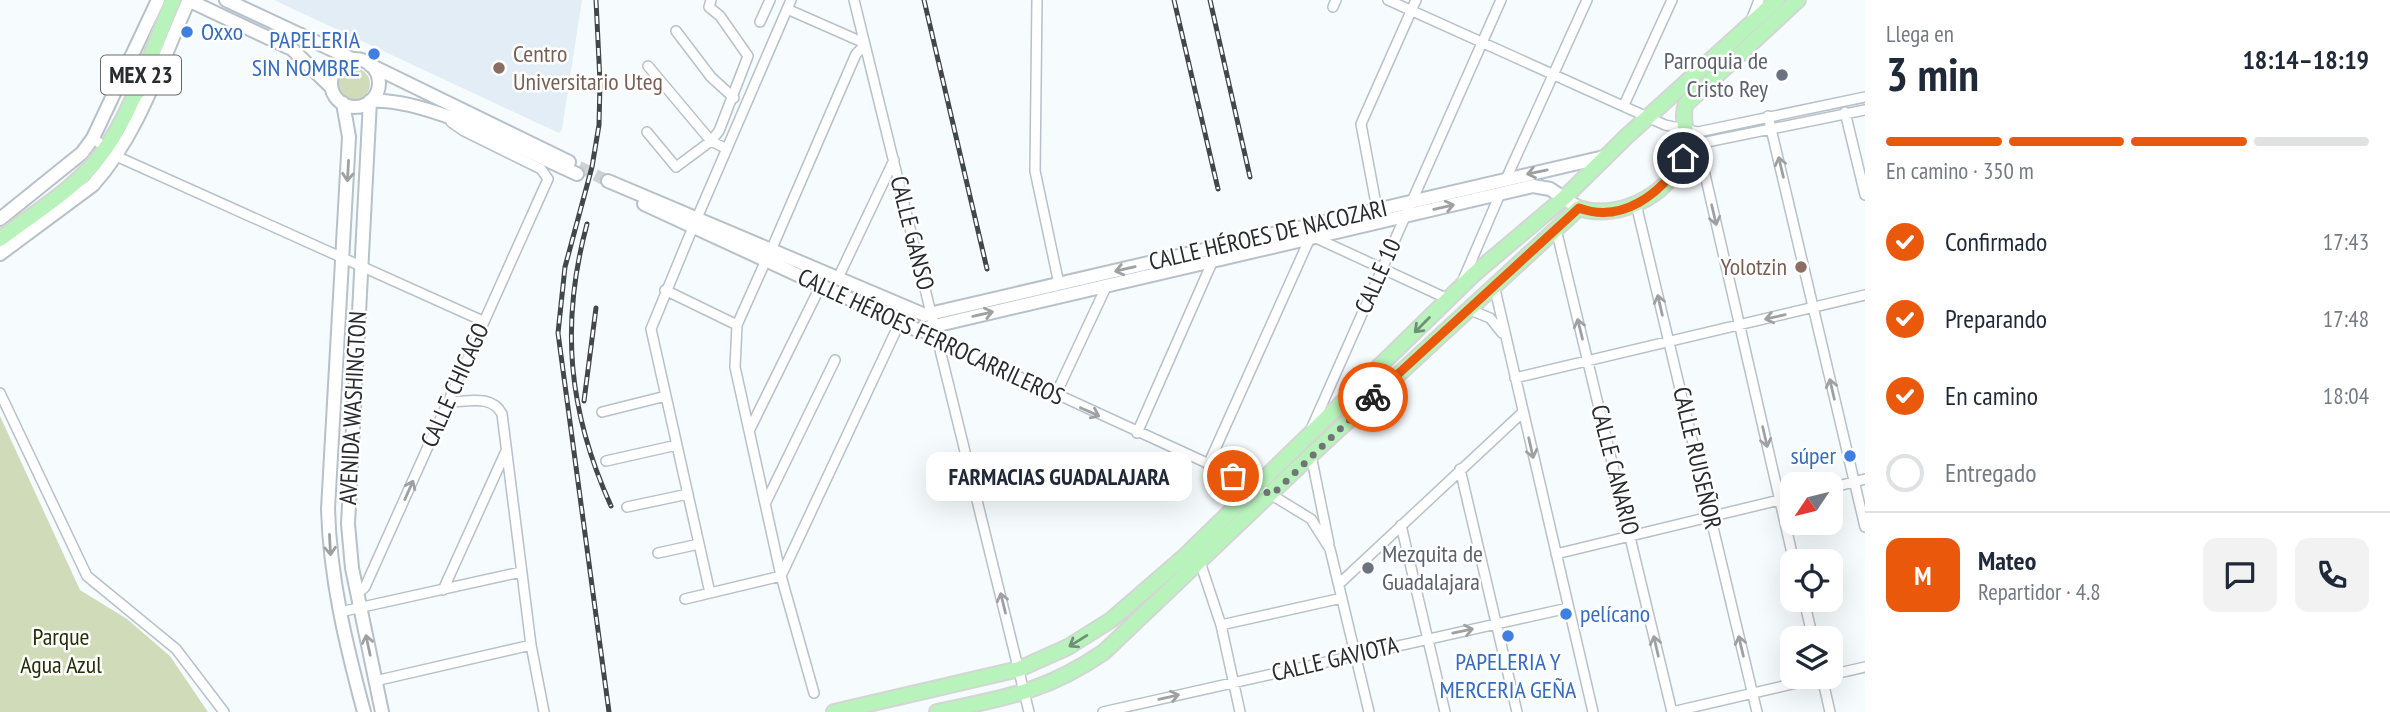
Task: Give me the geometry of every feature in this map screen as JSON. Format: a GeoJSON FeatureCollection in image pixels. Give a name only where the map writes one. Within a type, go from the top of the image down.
{"type":"FeatureCollection","features":[{"type":"Feature","properties":{"kind":"main road"},"geometry":{"type":"LineString","coordinates":[[157,20],[158,0]]}},
{"type":"Feature","properties":{"kind":"main road","name":"MEX 23"},"geometry":{"type":"LineString","coordinates":[[0,239],[78,188],[111,152],[147,41],[157,20],[173,0]]}},
{"type":"Feature","properties":{"kind":"main road"},"geometry":{"type":"LineString","coordinates":[[111,152],[154,78],[188,0],[292,49],[331,87],[343,103],[357,107],[370,101],[387,100],[448,119],[578,170],[407,80],[352,59],[226,0]]}},
{"type":"Feature","properties":{"kind":"main road"},"geometry":{"type":"LineString","coordinates":[[834,712],[1019,669],[1068,647],[1111,620],[1185,556],[1448,299],[1564,198],[1777,0]]}},
{"type":"Feature","properties":{"kind":"main road"},"geometry":{"type":"LineString","coordinates":[[937,712],[1026,694],[1057,682],[1104,652],[1311,455],[1579,208],[1609,213],[1636,204],[1666,182],[1692,145],[1683,111],[1687,102],[1798,0]]}},
{"type":"Feature","properties":{"kind":"main road"},"geometry":{"type":"LineString","coordinates":[[0,219],[82,153],[147,41]]}},
{"type":"Feature","properties":{"kind":"main road"},"geometry":{"type":"LineString","coordinates":[[331,87],[331,79],[338,66],[352,59]]}},
{"type":"Feature","properties":{"kind":"main road"},"geometry":{"type":"LineString","coordinates":[[370,65],[379,83],[370,101]]}},
{"type":"Feature","properties":{"kind":"main road"},"geometry":{"type":"LineString","coordinates":[[115,95],[130,99],[154,78]]}},
{"type":"Feature","properties":{"kind":"main road"},"geometry":{"type":"LineString","coordinates":[[387,100],[400,92],[407,80]]}},
{"type":"Feature","properties":{"kind":"main road","name":"AVENIDA WASHINGTON"},"geometry":{"type":"LineString","coordinates":[[370,101],[348,524],[357,594],[382,712]]}},
{"type":"Feature","properties":{"kind":"main road","name":"AVENIDA WASHINGTON"},"geometry":{"type":"LineString","coordinates":[[343,103],[349,137],[328,509],[329,545],[340,612],[364,712]]}},
{"type":"Feature","properties":{"kind":"main road"},"geometry":{"type":"LineString","coordinates":[[108,112],[122,118]]}},
{"type":"Feature","properties":{"kind":"main road","name":"CALLE HÉROES DE NACOZARI"},"geometry":{"type":"LineString","coordinates":[[917,330],[934,320],[1059,284],[1604,158]]}},
{"type":"Feature","properties":{"kind":"main road"},"geometry":{"type":"LineString","coordinates":[[61,170],[78,188]]}},
{"type":"Feature","properties":{"kind":"main road","name":"CALLE HÉROES FERROCARRILEROS"},"geometry":{"type":"LineString","coordinates":[[607,184],[769,254],[838,278],[934,320]]}},
{"type":"Feature","properties":{"kind":"main road","name":"CALLE HÉROES DE NACOZARI"},"geometry":{"type":"LineString","coordinates":[[934,320],[1107,285],[1539,186],[1579,208]]}},
{"type":"Feature","properties":{"kind":"main road"},"geometry":{"type":"LineString","coordinates":[[0,254],[55,205],[40,187]]}},
{"type":"Feature","properties":{"kind":"main road","name":"CALLE HÉROES FERROCARRILEROS"},"geometry":{"type":"LineString","coordinates":[[769,254],[821,285],[917,330]]}},
{"type":"Feature","properties":{"kind":"street"},"geometry":{"type":"LineString","coordinates":[[647,132],[676,167],[711,142],[734,98],[748,53],[709,6],[711,0]]}},
{"type":"Feature","properties":{"kind":"street","name":"CALLE GANSO"},"geometry":{"type":"LineString","coordinates":[[854,0],[862,44],[940,342],[1029,712]]}},
{"type":"Feature","properties":{"kind":"street"},"geometry":{"type":"LineString","coordinates":[[1037,0],[1035,171],[1059,284]]}},
{"type":"Feature","properties":{"kind":"street"},"geometry":{"type":"LineString","coordinates":[[1388,0],[1624,105],[1648,119],[1698,132],[1865,97]]}},
{"type":"Feature","properties":{"kind":"street"},"geometry":{"type":"LineString","coordinates":[[1377,209],[1361,124],[1416,0]]}},
{"type":"Feature","properties":{"kind":"street","name":"CALLE 10"},"geometry":{"type":"LineString","coordinates":[[1308,437],[1501,0]]}},
{"type":"Feature","properties":{"kind":"street"},"geometry":{"type":"LineString","coordinates":[[1506,179],[1587,0]]}},
{"type":"Feature","properties":{"kind":"street"},"geometry":{"type":"LineString","coordinates":[[1624,105],[1672,0]]}},
{"type":"Feature","properties":{"kind":"street"},"geometry":{"type":"LineString","coordinates":[[1748,28],[1759,0]]}},
{"type":"Feature","properties":{"kind":"street"},"geometry":{"type":"LineString","coordinates":[[760,22],[765,2]]}},
{"type":"Feature","properties":{"kind":"street"},"geometry":{"type":"LineString","coordinates":[[710,593],[651,329],[665,290],[789,5],[862,44],[737,325],[735,367],[781,576],[814,693]]}},
{"type":"Feature","properties":{"kind":"street"},"geometry":{"type":"LineString","coordinates":[[676,31],[711,77],[734,98]]}},
{"type":"Feature","properties":{"kind":"street"},"geometry":{"type":"LineString","coordinates":[[648,66],[711,142],[726,149]]}},
{"type":"Feature","properties":{"kind":"street"},"geometry":{"type":"LineString","coordinates":[[1843,102],[1865,195]]}},
{"type":"Feature","properties":{"kind":"street"},"geometry":{"type":"LineString","coordinates":[[1556,554],[1780,500],[1739,325],[1692,145],[1865,110]]}},
{"type":"Feature","properties":{"kind":"street"},"geometry":{"type":"LineString","coordinates":[[1768,116],[1773,128],[1865,527]]}},
{"type":"Feature","properties":{"kind":"street","name":"CALLE CHICAGO"},"geometry":{"type":"LineString","coordinates":[[357,594],[365,587],[548,179],[546,173],[464,131],[448,119]]}},
{"type":"Feature","properties":{"kind":"street"},"geometry":{"type":"LineString","coordinates":[[93,138],[111,152],[483,321]]}},
{"type":"Feature","properties":{"kind":"street"},"geometry":{"type":"LineString","coordinates":[[838,278],[894,160]]}},
{"type":"Feature","properties":{"kind":"street"},"geometry":{"type":"LineString","coordinates":[[1460,288],[1500,194]]}},
{"type":"Feature","properties":{"kind":"street","name":"CALLE RUISEÑOR"},"geometry":{"type":"LineString","coordinates":[[1636,204],[1757,712]]}},
{"type":"Feature","properties":{"kind":"street","name":"CALLE CANARIO"},"geometry":{"type":"LineString","coordinates":[[1556,229],[1672,712]]}},
{"type":"Feature","properties":{"kind":"street"},"geometry":{"type":"LineString","coordinates":[[1208,465],[1312,237],[1448,299]]}},
{"type":"Feature","properties":{"kind":"street"},"geometry":{"type":"LineString","coordinates":[[1137,433],[1219,247]]}},
{"type":"Feature","properties":{"kind":"street"},"geometry":{"type":"LineString","coordinates":[[750,429],[821,285]]}},
{"type":"Feature","properties":{"kind":"street"},"geometry":{"type":"LineString","coordinates":[[1055,396],[1107,285]]}},
{"type":"Feature","properties":{"kind":"street"},"geometry":{"type":"LineString","coordinates":[[1494,285],[1593,712]]}},
{"type":"Feature","properties":{"kind":"street"},"geometry":{"type":"LineString","coordinates":[[665,290],[737,325]]}},
{"type":"Feature","properties":{"kind":"street"},"geometry":{"type":"LineString","coordinates":[[1515,378],[1865,295]]}},
{"type":"Feature","properties":{"kind":"street"},"geometry":{"type":"LineString","coordinates":[[1468,309],[1490,318],[1505,338]]}},
{"type":"Feature","properties":{"kind":"street"},"geometry":{"type":"LineString","coordinates":[[781,576],[900,322]]}},
{"type":"Feature","properties":{"kind":"street","name":"CALLE HÉROES FERROCARRILEROS"},"geometry":{"type":"LineString","coordinates":[[917,330],[1055,396],[1257,486],[1311,519],[1330,549]]}},
{"type":"Feature","properties":{"kind":"street"},"geometry":{"type":"LineString","coordinates":[[766,502],[835,360]]}},
{"type":"Feature","properties":{"kind":"street"},"geometry":{"type":"LineString","coordinates":[[0,393],[88,576],[176,649],[224,712]]}},
{"type":"Feature","properties":{"kind":"street"},"geometry":{"type":"LineString","coordinates":[[602,412],[666,396]]}},
{"type":"Feature","properties":{"kind":"street"},"geometry":{"type":"LineString","coordinates":[[448,402],[489,401],[497,405],[506,450],[531,645],[544,712]]}},
{"type":"Feature","properties":{"kind":"street"},"geometry":{"type":"LineString","coordinates":[[1339,584],[1522,413]]}},
{"type":"Feature","properties":{"kind":"street"},"geometry":{"type":"LineString","coordinates":[[606,461],[677,445]]}},
{"type":"Feature","properties":{"kind":"street"},"geometry":{"type":"LineString","coordinates":[[443,590],[506,450]]}},
{"type":"Feature","properties":{"kind":"street"},"geometry":{"type":"LineString","coordinates":[[1311,455],[1330,549],[1369,712]]}},
{"type":"Feature","properties":{"kind":"street"},"geometry":{"type":"LineString","coordinates":[[1460,469],[1517,712]]}},
{"type":"Feature","properties":{"kind":"street"},"geometry":{"type":"LineString","coordinates":[[1843,485],[1865,479]]}},
{"type":"Feature","properties":{"kind":"street"},"geometry":{"type":"LineString","coordinates":[[627,508],[688,494]]}},
{"type":"Feature","properties":{"kind":"street"},"geometry":{"type":"LineString","coordinates":[[1401,525],[1445,712]]}},
{"type":"Feature","properties":{"kind":"street"},"geometry":{"type":"LineString","coordinates":[[659,553],[699,544]]}},
{"type":"Feature","properties":{"kind":"street"},"geometry":{"type":"LineString","coordinates":[[1185,556],[1200,562],[1221,625],[1240,712]]}},
{"type":"Feature","properties":{"kind":"street"},"geometry":{"type":"LineString","coordinates":[[340,612],[521,572]]}},
{"type":"Feature","properties":{"kind":"street"},"geometry":{"type":"LineString","coordinates":[[685,599],[781,576]]}},
{"type":"Feature","properties":{"kind":"street"},"geometry":{"type":"LineString","coordinates":[[1221,625],[1342,598]]}},
{"type":"Feature","properties":{"kind":"street","name":"CALLE GAVIOTA"},"geometry":{"type":"LineString","coordinates":[[1103,712],[1569,608]]}},
{"type":"Feature","properties":{"kind":"street"},"geometry":{"type":"LineString","coordinates":[[375,681],[531,645]]}},
{"type":"Feature","properties":{"kind":"street"},"geometry":{"type":"LineString","coordinates":[[1843,672],[1865,667]]}},
{"type":"Feature","properties":{"kind":"street"},"geometry":{"type":"LineString","coordinates":[[1672,712],[1780,687]]}},
{"type":"Feature","properties":{"kind":"street"},"geometry":{"type":"LineString","coordinates":[[1825,689],[1830,712]]}},
{"type":"Feature","properties":{"kind":"shaded area","name":"Centro Universitario Uteg"},"geometry":{"type":"Polygon","coordinates":[[[274,0],[582,0],[562,129],[559,133],[274,0]]]}},
{"type":"Feature","properties":{"kind":"green space"},"geometry":{"type":"Polygon","coordinates":[[[354,68],[365,73],[370,84],[365,95],[354,100],[343,95],[338,84],[343,73],[354,68]]]}},
{"type":"Feature","properties":{"kind":"green space","name":"Parque Agua Azul"},"geometry":{"type":"Polygon","coordinates":[[[0,416],[80,590],[127,619],[170,656],[208,712],[0,712],[0,416]]]}},
{"type":"Feature","properties":{"kind":"tunnel"},"geometry":{"type":"LineString","coordinates":[[579,167],[608,181]]}},
{"type":"Feature","properties":{"kind":"railway"},"geometry":{"type":"LineString","coordinates":[[596,0],[599,125],[592,167],[565,267],[558,333],[609,712]]}},
{"type":"Feature","properties":{"kind":"railway"},"geometry":{"type":"LineString","coordinates":[[924,0],[987,269]]}},
{"type":"Feature","properties":{"kind":"railway"},"geometry":{"type":"LineString","coordinates":[[1174,0],[1218,189]]}},
{"type":"Feature","properties":{"kind":"railway"},"geometry":{"type":"LineString","coordinates":[[1210,0],[1250,177]]}},
{"type":"Feature","properties":{"kind":"railway"},"geometry":{"type":"LineString","coordinates":[[587,224],[573,297],[573,367],[585,436],[611,506]]}},
{"type":"Feature","properties":{"kind":"railway"},"geometry":{"type":"LineString","coordinates":[[584,401],[596,308]]}},
{"type":"Feature","properties":{"kind":"way so far"},"geometry":{"type":"LineString","coordinates":[[1233,476],[1272,495],[1373,397]]}},
{"type":"Feature","properties":{"kind":"place","name":"Oxxo"},"geometry":{"type":"Point","coordinates":[187,32]}},
{"type":"Feature","properties":{"kind":"place","name":"PAPELERIA SIN NOMBRE"},"geometry":{"type":"Point","coordinates":[374,54]}},
{"type":"Feature","properties":{"kind":"place","name":"Centro Universitario Uteg"},"geometry":{"type":"Point","coordinates":[499,68]}},
{"type":"Feature","properties":{"kind":"place","name":"Parroquia de Cristo Rey"},"geometry":{"type":"Point","coordinates":[1782,75]}},
{"type":"Feature","properties":{"kind":"place","name":"Yolotzin"},"geometry":{"type":"Point","coordinates":[1801,267]}},
{"type":"Feature","properties":{"kind":"place","name":"súper"},"geometry":{"type":"Point","coordinates":[1850,456]}},
{"type":"Feature","properties":{"kind":"place","name":"FARMACIAS GUADALAJARA"},"geometry":{"type":"Point","coordinates":[1233,476]}},
{"type":"Feature","properties":{"kind":"place","name":"Mezquita de Guadalajara"},"geometry":{"type":"Point","coordinates":[1368,568]}},
{"type":"Feature","properties":{"kind":"place","name":"pelícano"},"geometry":{"type":"Point","coordinates":[1566,614]}},
{"type":"Feature","properties":{"kind":"place","name":"PAPELERIA Y MERCERIA GEÑA"},"geometry":{"type":"Point","coordinates":[1508,636]}},
{"type":"Feature","properties":{"kind":"route"},"geometry":{"type":"LineString","coordinates":[[1373,397],[1579,208],[1588,212],[1609,213],[1636,204],[1666,182],[1683,158]]}}]}
